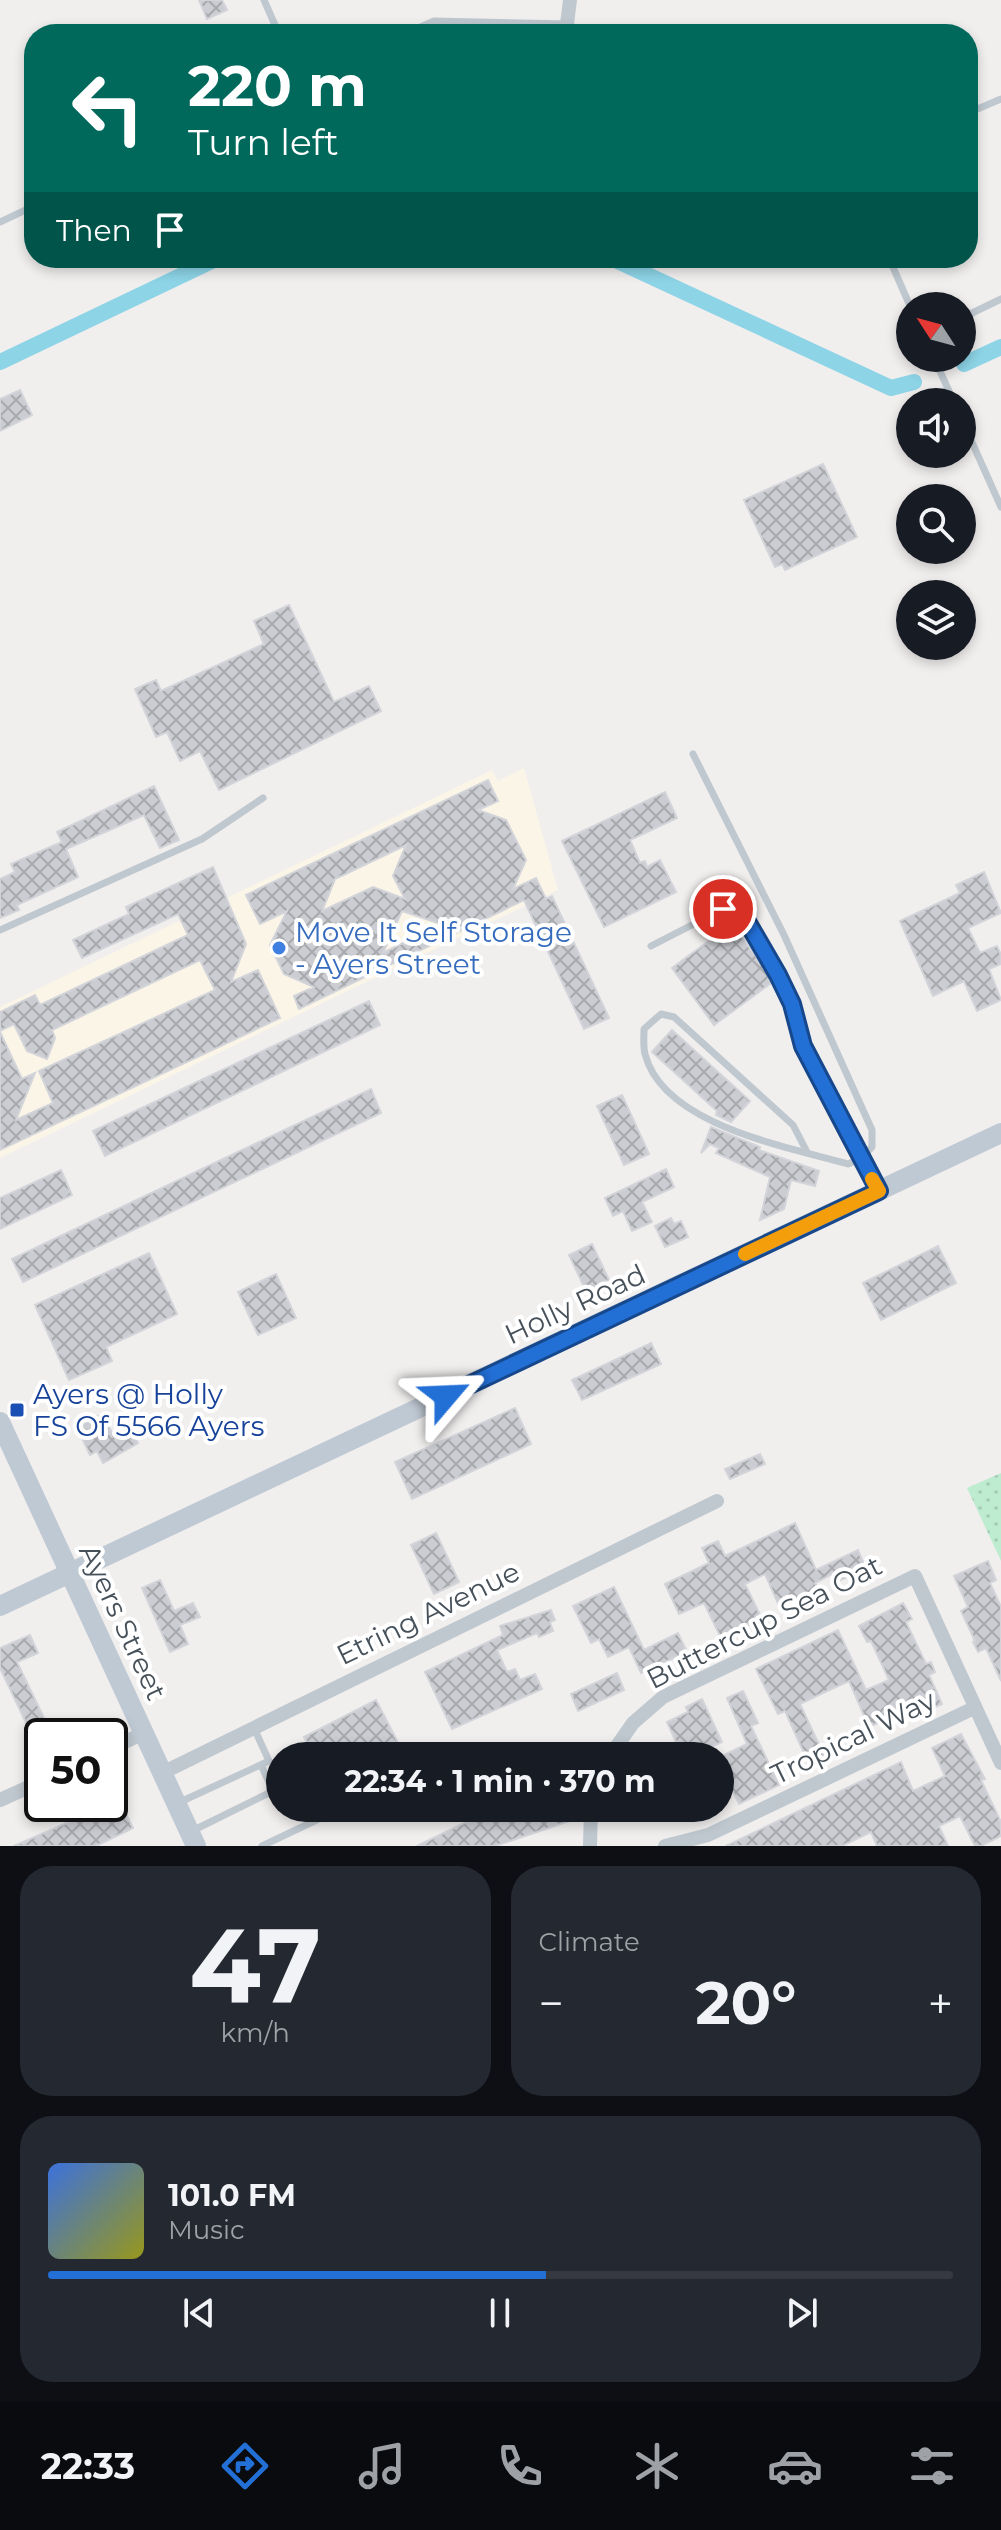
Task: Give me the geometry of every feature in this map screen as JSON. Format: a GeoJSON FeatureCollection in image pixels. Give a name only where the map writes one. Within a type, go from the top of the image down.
{"type":"FeatureCollection","features":[{"type":"Feature","properties":{"kind":"main road","name":"Holly Road"},"geometry":{"type":"LineString","coordinates":[[0,1606],[1001,1133]]}},
{"type":"Feature","properties":{"kind":"main road","name":"Ayers Street"},"geometry":{"type":"LineString","coordinates":[[0,1422],[193,1839]]}},
{"type":"Feature","properties":{"kind":"street"},"geometry":{"type":"LineString","coordinates":[[567,24],[570,0]]}},
{"type":"Feature","properties":{"kind":"street","name":"Etring Avenue"},"geometry":{"type":"LineString","coordinates":[[162,1773],[717,1501]]}},
{"type":"Feature","properties":{"kind":"street","name":"Buttercup Sea Oat"},"geometry":{"type":"LineString","coordinates":[[620,1742],[633,1723],[663,1697],[915,1576],[974,1708]]}},
{"type":"Feature","properties":{"kind":"street"},"geometry":{"type":"LineString","coordinates":[[974,1708],[1001,1763]]}},
{"type":"Feature","properties":{"kind":"street","name":"Tropical Way"},"geometry":{"type":"LineString","coordinates":[[665,1846],[708,1835],[974,1708]]}},
{"type":"Feature","properties":{"kind":"street"},"geometry":{"type":"LineString","coordinates":[[128,1741],[144,1733]]}},
{"type":"Feature","properties":{"kind":"street"},"geometry":{"type":"LineString","coordinates":[[0,1800],[24,1789]]}},
{"type":"Feature","properties":{"kind":"street"},"geometry":{"type":"LineString","coordinates":[[590,1846],[591,1822]]}},
{"type":"Feature","properties":{"kind":"lane"},"geometry":{"type":"LineString","coordinates":[[264,0],[275,24]]}},
{"type":"Feature","properties":{"kind":"lane"},"geometry":{"type":"LineString","coordinates":[[427,24],[434,21],[567,24]]}},
{"type":"Feature","properties":{"kind":"lane"},"geometry":{"type":"LineString","coordinates":[[978,109],[1001,99]]}},
{"type":"Feature","properties":{"kind":"lane"},"geometry":{"type":"LineString","coordinates":[[0,222],[24,211]]}},
{"type":"Feature","properties":{"kind":"lane"},"geometry":{"type":"LineString","coordinates":[[893,268],[904,292]]}},
{"type":"Feature","properties":{"kind":"lane"},"geometry":{"type":"LineString","coordinates":[[976,311],[1001,299]]}},
{"type":"Feature","properties":{"kind":"lane"},"geometry":{"type":"LineString","coordinates":[[976,451],[1001,507]]}},
{"type":"Feature","properties":{"kind":"lane"},"geometry":{"type":"LineString","coordinates":[[693,754],[784,935],[872,1130],[872,1147],[860,1159],[848,1164],[806,1150],[759,1140],[703,1117],[674,1097],[655,1075],[645,1053],[644,1029],[661,1014],[674,1017],[793,1125],[806,1150]]}},
{"type":"Feature","properties":{"kind":"lane"},"geometry":{"type":"LineString","coordinates":[[0,930],[202,839],[263,798]]}},
{"type":"Feature","properties":{"kind":"lane"},"geometry":{"type":"LineString","coordinates":[[651,946],[723,909],[742,913],[792,1004],[803,1046],[879,1191]]}},
{"type":"Feature","properties":{"kind":"lane"},"geometry":{"type":"LineString","coordinates":[[176,1804],[269,1761],[254,1727]]}},
{"type":"Feature","properties":{"kind":"lane"},"geometry":{"type":"LineString","coordinates":[[193,1839],[273,1791],[261,1765]]}},
{"type":"Feature","properties":{"kind":"lane"},"geometry":{"type":"LineString","coordinates":[[262,1846],[313,1822]]}},
{"type":"Feature","properties":{"kind":"shaded area","name":"Move It Self Storage - Ayers Street"},"geometry":{"type":"Polygon","coordinates":[[[524,768],[558,890],[0,1158],[0,1007],[492,770],[498,781],[524,768]]]}},
{"type":"Feature","properties":{"kind":"green space"},"geometry":{"type":"Polygon","coordinates":[[[1001,1473],[1001,1561],[967,1488],[1001,1473]]]}},
{"type":"Feature","properties":{"kind":"building"},"geometry":{"type":"Polygon","coordinates":[[[199,0],[222,0],[227,10],[207,19],[199,0]]]}},
{"type":"Feature","properties":{"kind":"building"},"geometry":{"type":"Polygon","coordinates":[[[20,390],[32,415],[0,431],[0,399],[20,390]]]}},
{"type":"Feature","properties":{"kind":"building"},"geometry":{"type":"Polygon","coordinates":[[[823,464],[857,537],[785,570],[782,564],[775,567],[744,500],[823,464]]]}},
{"type":"Feature","properties":{"kind":"building"},"geometry":{"type":"Polygon","coordinates":[[[289,605],[334,702],[369,686],[381,711],[219,790],[200,751],[180,761],[167,732],[156,737],[135,689],[156,680],[161,691],[264,644],[254,621],[289,605]]]}},
{"type":"Feature","properties":{"kind":"building"},"geometry":{"type":"Polygon","coordinates":[[[488,780],[498,801],[478,810],[506,820],[526,860],[513,889],[536,878],[546,899],[552,896],[609,1018],[584,1029],[524,900],[299,1009],[294,996],[314,987],[284,974],[270,945],[287,911],[260,924],[246,895],[488,780]],[[406,845],[335,879],[322,911],[373,887],[405,899],[393,876],[406,845]],[[402,911],[383,953],[441,924],[402,911]]]}},
{"type":"Feature","properties":{"kind":"building"},"geometry":{"type":"Polygon","coordinates":[[[154,786],[179,840],[160,848],[144,815],[66,849],[78,877],[17,905],[19,910],[0,918],[0,879],[15,872],[11,864],[62,842],[57,832],[154,786]]]}},
{"type":"Feature","properties":{"kind":"building"},"geometry":{"type":"Polygon","coordinates":[[[665,792],[677,818],[630,840],[640,863],[645,861],[647,867],[660,860],[676,892],[604,927],[562,841],[665,792]]]}},
{"type":"Feature","properties":{"kind":"building"},"geometry":{"type":"Polygon","coordinates":[[[213,867],[246,944],[231,982],[258,970],[280,1018],[0,1150],[0,1032],[22,1079],[35,1073],[16,1120],[53,1103],[39,1071],[215,990],[200,960],[52,1030],[55,1038],[47,1059],[27,1051],[14,1024],[0,1031],[0,1012],[35,995],[40,1005],[188,935],[178,914],[82,958],[73,940],[129,914],[126,907],[213,867]]]}},
{"type":"Feature","properties":{"kind":"building"},"geometry":{"type":"Polygon","coordinates":[[[984,872],[1001,913],[968,928],[980,953],[997,946],[1001,964],[989,969],[1001,1000],[977,1011],[964,981],[933,996],[900,921],[960,893],[956,885],[984,872]]]}},
{"type":"Feature","properties":{"kind":"building"},"geometry":{"type":"Polygon","coordinates":[[[732,924],[774,981],[714,1025],[672,968],[732,924]]]}},
{"type":"Feature","properties":{"kind":"building"},"geometry":{"type":"Polygon","coordinates":[[[369,1001],[380,1025],[105,1156],[93,1131],[369,1001]]]}},
{"type":"Feature","properties":{"kind":"building"},"geometry":{"type":"Polygon","coordinates":[[[672,1030],[750,1101],[731,1122],[716,1115],[717,1111],[652,1052],[672,1030]]]}},
{"type":"Feature","properties":{"kind":"building"},"geometry":{"type":"Polygon","coordinates":[[[371,1089],[381,1113],[23,1282],[12,1259],[371,1089]]]}},
{"type":"Feature","properties":{"kind":"building"},"geometry":{"type":"Polygon","coordinates":[[[622,1095],[649,1154],[624,1165],[597,1106],[622,1095]]]}},
{"type":"Feature","properties":{"kind":"building"},"geometry":{"type":"Polygon","coordinates":[[[711,1127],[760,1147],[759,1150],[819,1171],[815,1186],[791,1180],[784,1209],[760,1220],[770,1177],[716,1153],[719,1148],[710,1144],[701,1153],[711,1127]]]}},
{"type":"Feature","properties":{"kind":"building"},"geometry":{"type":"Polygon","coordinates":[[[666,1169],[674,1187],[642,1202],[652,1222],[632,1231],[623,1211],[613,1216],[605,1198],[666,1169]]]}},
{"type":"Feature","properties":{"kind":"building"},"geometry":{"type":"Polygon","coordinates":[[[61,1170],[72,1195],[0,1229],[0,1198],[61,1170]]]}},
{"type":"Feature","properties":{"kind":"building"},"geometry":{"type":"Polygon","coordinates":[[[671,1218],[674,1224],[681,1221],[688,1237],[665,1247],[655,1226],[671,1218]]]}},
{"type":"Feature","properties":{"kind":"building"},"geometry":{"type":"Polygon","coordinates":[[[592,1244],[609,1280],[586,1291],[569,1255],[592,1244]]]}},
{"type":"Feature","properties":{"kind":"building"},"geometry":{"type":"Polygon","coordinates":[[[938,1246],[956,1283],[881,1320],[863,1283],[938,1246]]]}},
{"type":"Feature","properties":{"kind":"building"},"geometry":{"type":"Polygon","coordinates":[[[149,1253],[177,1314],[106,1347],[112,1361],[69,1380],[35,1305],[149,1253]]]}},
{"type":"Feature","properties":{"kind":"building"},"geometry":{"type":"Polygon","coordinates":[[[276,1274],[296,1318],[258,1335],[238,1292],[276,1274]]]}},
{"type":"Feature","properties":{"kind":"building"},"geometry":{"type":"Polygon","coordinates":[[[651,1343],[661,1364],[582,1400],[572,1380],[651,1343]]]}},
{"type":"Feature","properties":{"kind":"building"},"geometry":{"type":"Polygon","coordinates":[[[515,1408],[531,1444],[412,1499],[395,1462],[515,1408]]]}},
{"type":"Feature","properties":{"kind":"building"},"geometry":{"type":"Polygon","coordinates":[[[102,1414],[116,1440],[132,1432],[138,1443],[103,1463],[97,1451],[90,1455],[82,1438],[88,1435],[82,1424],[102,1414]]]}},
{"type":"Feature","properties":{"kind":"building"},"geometry":{"type":"Polygon","coordinates":[[[760,1454],[765,1464],[730,1479],[725,1469],[760,1454]]]}},
{"type":"Feature","properties":{"kind":"building"},"geometry":{"type":"Polygon","coordinates":[[[795,1523],[816,1570],[858,1550],[866,1569],[836,1582],[832,1574],[815,1583],[819,1590],[780,1608],[765,1574],[745,1584],[762,1619],[721,1638],[704,1603],[679,1614],[665,1584],[709,1563],[702,1548],[718,1541],[725,1556],[795,1523]]]}},
{"type":"Feature","properties":{"kind":"building"},"geometry":{"type":"Polygon","coordinates":[[[436,1533],[459,1582],[434,1594],[411,1545],[436,1533]]]}},
{"type":"Feature","properties":{"kind":"building"},"geometry":{"type":"Polygon","coordinates":[[[988,1561],[996,1580],[990,1583],[1001,1607],[1001,1681],[986,1648],[978,1652],[973,1642],[961,1611],[968,1607],[954,1576],[988,1561]]]}},
{"type":"Feature","properties":{"kind":"building"},"geometry":{"type":"Polygon","coordinates":[[[160,1580],[174,1611],[193,1603],[200,1617],[180,1625],[188,1644],[170,1652],[142,1588],[160,1580]]]}},
{"type":"Feature","properties":{"kind":"building"},"geometry":{"type":"Polygon","coordinates":[[[614,1587],[644,1650],[678,1633],[687,1652],[641,1673],[629,1647],[608,1657],[599,1639],[591,1643],[573,1606],[614,1587]]]}},
{"type":"Feature","properties":{"kind":"building"},"geometry":{"type":"Polygon","coordinates":[[[903,1603],[912,1619],[906,1622],[926,1664],[931,1662],[935,1672],[929,1675],[942,1704],[907,1720],[903,1712],[869,1727],[849,1681],[800,1704],[824,1755],[808,1762],[785,1711],[778,1714],[756,1669],[838,1630],[866,1690],[889,1680],[871,1641],[867,1642],[859,1626],[903,1603]]]}},
{"type":"Feature","properties":{"kind":"building"},"geometry":{"type":"Polygon","coordinates":[[[551,1610],[555,1620],[550,1622],[553,1631],[539,1637],[537,1633],[497,1650],[507,1672],[515,1669],[520,1680],[535,1674],[542,1689],[452,1729],[425,1672],[503,1635],[500,1626],[551,1610]]]}},
{"type":"Feature","properties":{"kind":"building"},"geometry":{"type":"Polygon","coordinates":[[[30,1635],[38,1653],[17,1662],[44,1718],[24,1719],[0,1668],[0,1648],[30,1635]]]}},
{"type":"Feature","properties":{"kind":"building"},"geometry":{"type":"Polygon","coordinates":[[[617,1673],[624,1690],[578,1711],[571,1694],[617,1673]]]}},
{"type":"Feature","properties":{"kind":"building"},"geometry":{"type":"Polygon","coordinates":[[[743,1691],[758,1723],[751,1726],[779,1785],[739,1804],[734,1794],[734,1750],[747,1744],[727,1698],[743,1691]]]}},
{"type":"Feature","properties":{"kind":"building"},"geometry":{"type":"Polygon","coordinates":[[[702,1699],[722,1742],[676,1742],[667,1722],[688,1712],[686,1707],[702,1699]]]}},
{"type":"Feature","properties":{"kind":"building"},"geometry":{"type":"Polygon","coordinates":[[[376,1700],[398,1742],[307,1742],[304,1737],[376,1700]]]}},
{"type":"Feature","properties":{"kind":"building"},"geometry":{"type":"Polygon","coordinates":[[[961,1734],[985,1779],[981,1780],[1001,1822],[1001,1836],[981,1846],[975,1846],[960,1816],[939,1826],[948,1846],[877,1846],[871,1832],[842,1846],[726,1846],[901,1762],[913,1791],[945,1776],[932,1748],[961,1734]]]}},
{"type":"Feature","properties":{"kind":"building"},"geometry":{"type":"Polygon","coordinates":[[[128,1818],[133,1828],[96,1846],[14,1846],[69,1822],[128,1822],[128,1818]]]}},
{"type":"Feature","properties":{"kind":"building"},"geometry":{"type":"Polygon","coordinates":[[[466,1822],[567,1822],[495,1846],[417,1846],[466,1822]]]}},
{"type":"Feature","properties":{"kind":"waterway"},"geometry":{"type":"LineString","coordinates":[[0,362],[197,268]]}},
{"type":"Feature","properties":{"kind":"waterway"},"geometry":{"type":"LineString","coordinates":[[633,268],[891,388],[914,382]]}},
{"type":"Feature","properties":{"kind":"waterway"},"geometry":{"type":"LineString","coordinates":[[976,358],[1001,347]]}},
{"type":"Feature","properties":{"kind":"slow traffic"},"geometry":{"type":"LineString","coordinates":[[745,1254],[879,1191],[872,1179]]}},
{"type":"Feature","properties":{"kind":"place","name":"Move It Self Storage - Ayers Street"},"geometry":{"type":"Point","coordinates":[279,948]}},
{"type":"Feature","properties":{"kind":"place","name":"Ayers @ Holly FS Of 5566 Ayers"},"geometry":{"type":"Point","coordinates":[17,1410]}},
{"type":"Feature","properties":{"kind":"route"},"geometry":{"type":"LineString","coordinates":[[446,1396],[879,1191],[803,1046],[792,1004],[778,975],[742,913],[723,909]]}}]}
